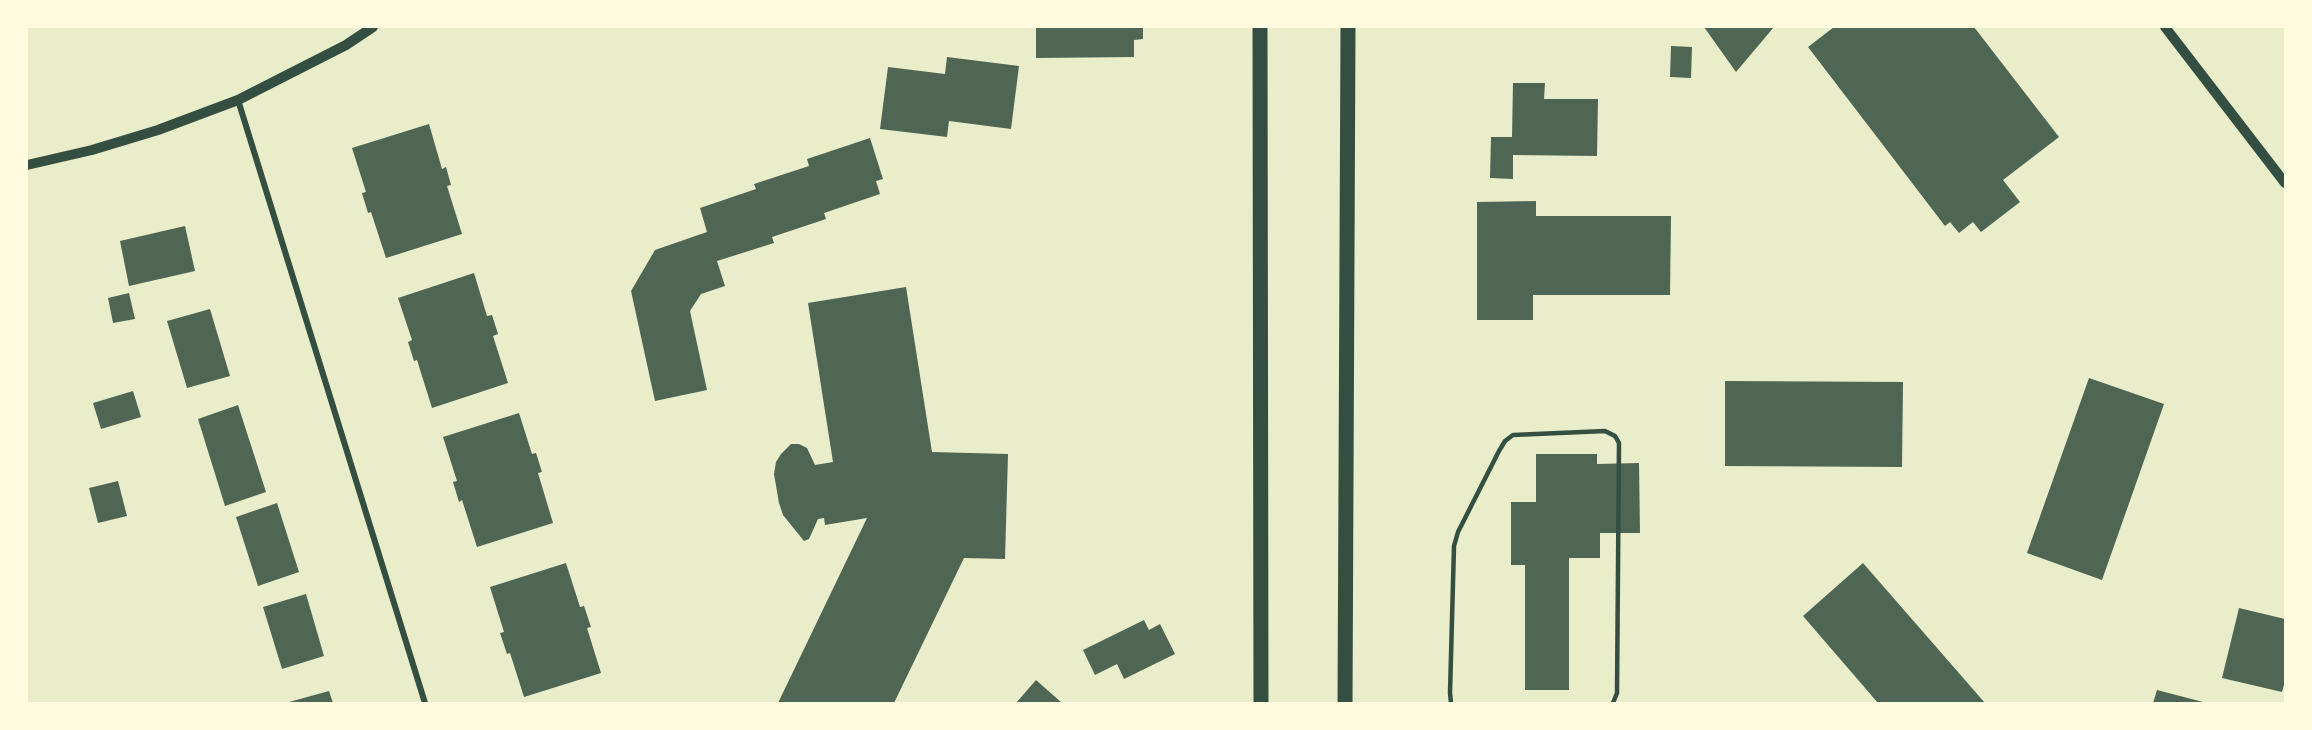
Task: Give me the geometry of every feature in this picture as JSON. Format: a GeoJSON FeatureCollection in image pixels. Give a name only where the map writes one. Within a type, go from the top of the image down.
{"type":"FeatureCollection","features":[{"type":"Feature","properties":{"kind":"main road"},"geometry":{"type":"LineString","coordinates":[[1260,27],[1261,703]]}},
{"type":"Feature","properties":{"kind":"main road"},"geometry":{"type":"LineString","coordinates":[[1345,703],[1347,27]]}},
{"type":"Feature","properties":{"kind":"street"},"geometry":{"type":"LineString","coordinates":[[27,165],[147,134],[238,100],[346,45],[373,27]]}},
{"type":"Feature","properties":{"kind":"street"},"geometry":{"type":"LineString","coordinates":[[2165,27],[2285,183]]}},
{"type":"Feature","properties":{"kind":"street"},"geometry":{"type":"LineString","coordinates":[[238,100],[425,703]]}},
{"type":"Feature","properties":{"kind":"lane"},"geometry":{"type":"LineString","coordinates":[[1451,703],[1454,546],[1458,532],[1499,451],[1505,441],[1513,435],[1605,431],[1615,436],[1619,443],[1617,693],[1613,703]]}},
{"type":"Feature","properties":{"kind":"building"},"geometry":{"type":"Polygon","coordinates":[[[1036,27],[1143,27],[1143,39],[1134,40],[1134,57],[1036,58],[1036,27]]]}},
{"type":"Feature","properties":{"kind":"building"},"geometry":{"type":"Polygon","coordinates":[[[1704,27],[1774,27],[1736,72],[1704,27]]]}},
{"type":"Feature","properties":{"kind":"building"},"geometry":{"type":"Polygon","coordinates":[[[1834,27],[1974,27],[2059,137],[2003,180],[2020,202],[1981,232],[1973,222],[1959,233],[1950,222],[1945,226],[1808,47],[1834,27]]]}},
{"type":"Feature","properties":{"kind":"building"},"geometry":{"type":"Polygon","coordinates":[[[1671,46],[1692,47],[1691,78],[1670,77],[1671,46]]]}},
{"type":"Feature","properties":{"kind":"building"},"geometry":{"type":"Polygon","coordinates":[[[947,57],[1019,66],[1011,129],[949,121],[947,137],[880,129],[888,67],[945,74],[947,57]]]}},
{"type":"Feature","properties":{"kind":"building"},"geometry":{"type":"Polygon","coordinates":[[[1513,83],[1545,83],[1544,99],[1598,99],[1597,156],[1513,155],[1513,179],[1490,178],[1491,137],[1512,137],[1513,83]]]}},
{"type":"Feature","properties":{"kind":"building"},"geometry":{"type":"Polygon","coordinates":[[[429,124],[442,169],[446,167],[451,185],[447,186],[462,234],[386,258],[371,212],[368,213],[362,193],[366,192],[352,148],[429,124]]]}},
{"type":"Feature","properties":{"kind":"building"},"geometry":{"type":"Polygon","coordinates":[[[870,138],[883,179],[876,181],[880,194],[824,213],[826,219],[772,237],[774,243],[717,261],[725,286],[701,294],[690,311],[707,390],[655,401],[631,291],[655,250],[707,232],[700,208],[756,189],[754,184],[809,166],[807,159],[870,138]]]}},
{"type":"Feature","properties":{"kind":"building"},"geometry":{"type":"Polygon","coordinates":[[[1536,201],[1536,216],[1671,216],[1670,295],[1533,295],[1533,320],[1477,320],[1477,202],[1536,201]]]}},
{"type":"Feature","properties":{"kind":"building"},"geometry":{"type":"Polygon","coordinates":[[[185,226],[195,271],[129,286],[120,241],[185,226]]]}},
{"type":"Feature","properties":{"kind":"building"},"geometry":{"type":"Polygon","coordinates":[[[474,273],[487,316],[492,315],[498,334],[493,336],[508,383],[432,408],[417,360],[414,361],[408,342],[412,340],[398,298],[474,273]]]}},
{"type":"Feature","properties":{"kind":"building"},"geometry":{"type":"Polygon","coordinates":[[[906,287],[932,452],[1008,454],[1005,559],[964,558],[894,703],[778,703],[867,518],[825,525],[824,518],[818,519],[809,539],[804,541],[783,515],[779,503],[774,474],[776,462],[791,444],[799,444],[807,448],[815,465],[833,462],[808,303],[906,287]]]}},
{"type":"Feature","properties":{"kind":"building"},"geometry":{"type":"Polygon","coordinates":[[[129,293],[135,319],[113,323],[108,298],[129,293]]]}},
{"type":"Feature","properties":{"kind":"building"},"geometry":{"type":"Polygon","coordinates":[[[210,309],[230,376],[187,388],[167,321],[210,309]]]}},
{"type":"Feature","properties":{"kind":"building"},"geometry":{"type":"Polygon","coordinates":[[[2089,378],[2164,404],[2102,580],[2027,553],[2089,378]]]}},
{"type":"Feature","properties":{"kind":"building"},"geometry":{"type":"Polygon","coordinates":[[[1725,381],[1903,382],[1902,467],[1725,466],[1725,381]]]}},
{"type":"Feature","properties":{"kind":"building"},"geometry":{"type":"Polygon","coordinates":[[[133,391],[141,417],[101,429],[93,403],[133,391]]]}},
{"type":"Feature","properties":{"kind":"building"},"geometry":{"type":"Polygon","coordinates":[[[238,405],[266,492],[225,506],[198,419],[238,405]]]}},
{"type":"Feature","properties":{"kind":"building"},"geometry":{"type":"Polygon","coordinates":[[[519,413],[532,454],[536,453],[542,472],[538,473],[553,523],[477,547],[462,500],[459,502],[453,482],[457,481],[443,437],[519,413]]]}},
{"type":"Feature","properties":{"kind":"building"},"geometry":{"type":"Polygon","coordinates":[[[1536,454],[1597,454],[1597,464],[1639,463],[1640,533],[1600,533],[1600,558],[1569,558],[1569,690],[1525,690],[1525,565],[1511,565],[1511,502],[1536,502],[1536,454]]]}},
{"type":"Feature","properties":{"kind":"building"},"geometry":{"type":"Polygon","coordinates":[[[118,481],[127,516],[98,523],[89,488],[118,481]]]}},
{"type":"Feature","properties":{"kind":"building"},"geometry":{"type":"Polygon","coordinates":[[[277,503],[299,572],[258,586],[236,517],[277,503]]]}},
{"type":"Feature","properties":{"kind":"building"},"geometry":{"type":"Polygon","coordinates":[[[566,563],[580,607],[584,606],[591,627],[587,628],[601,673],[524,697],[510,653],[507,654],[500,633],[504,632],[490,587],[566,563]]]}},
{"type":"Feature","properties":{"kind":"building"},"geometry":{"type":"Polygon","coordinates":[[[1863,563],[1985,703],[1878,703],[1803,616],[1863,563]]]}},
{"type":"Feature","properties":{"kind":"building"},"geometry":{"type":"Polygon","coordinates":[[[306,594],[324,656],[282,669],[263,607],[306,594]]]}},
{"type":"Feature","properties":{"kind":"building"},"geometry":{"type":"Polygon","coordinates":[[[2239,608],[2285,619],[2285,681],[2282,692],[2222,678],[2239,608]]]}},
{"type":"Feature","properties":{"kind":"building"},"geometry":{"type":"Polygon","coordinates":[[[1144,620],[1149,630],[1160,624],[1175,654],[1124,679],[1117,664],[1095,675],[1083,650],[1144,620]]]}},
{"type":"Feature","properties":{"kind":"building"},"geometry":{"type":"Polygon","coordinates":[[[1036,680],[1062,703],[1016,703],[1036,680]]]}},
{"type":"Feature","properties":{"kind":"building"},"geometry":{"type":"Polygon","coordinates":[[[2157,690],[2203,702],[2203,703],[2153,703],[2157,690]]]}},
{"type":"Feature","properties":{"kind":"building"},"geometry":{"type":"Polygon","coordinates":[[[329,691],[333,703],[289,703],[289,702],[329,691]]]}}]}
